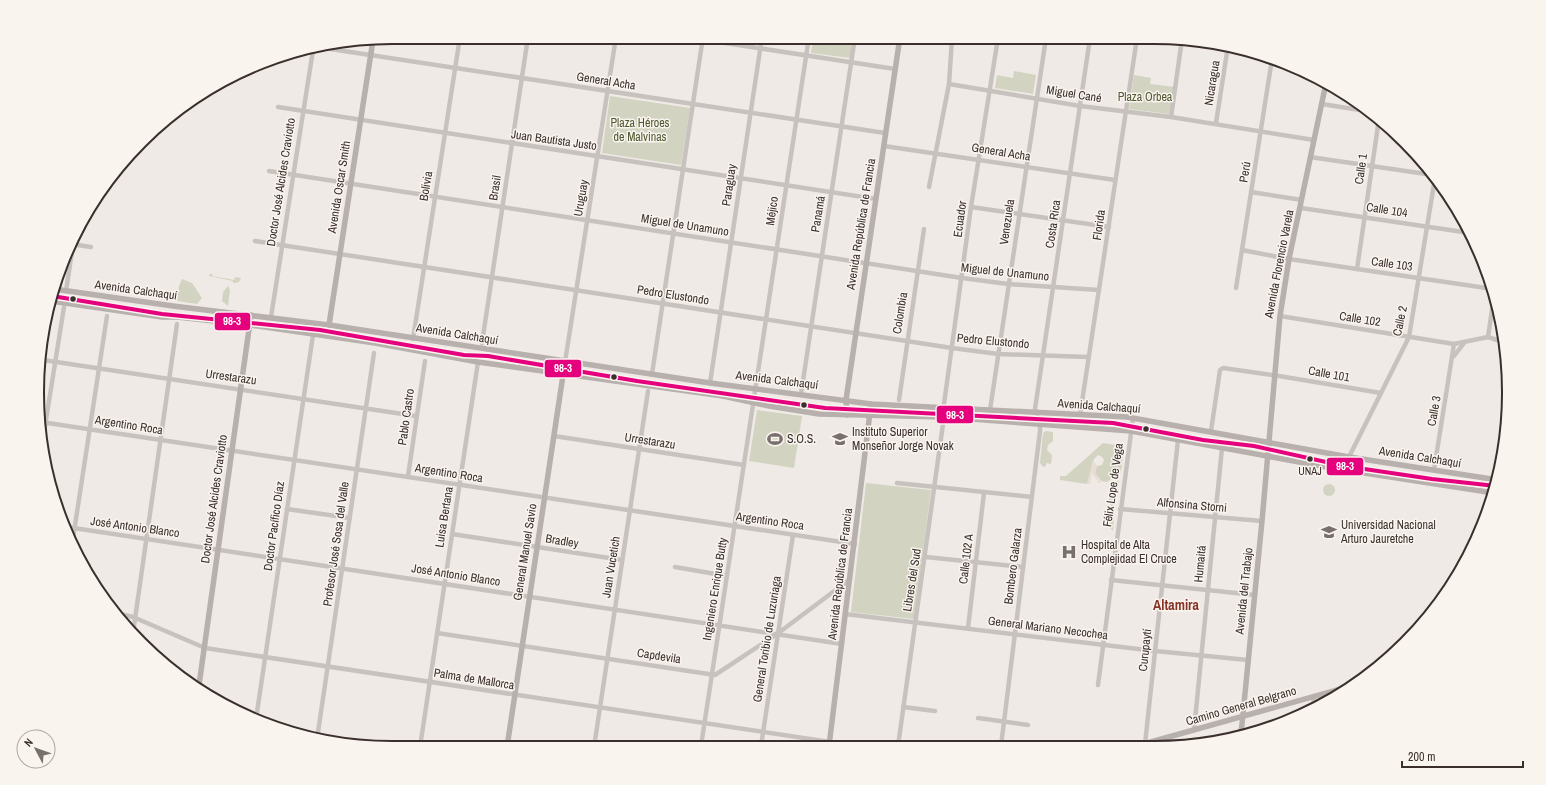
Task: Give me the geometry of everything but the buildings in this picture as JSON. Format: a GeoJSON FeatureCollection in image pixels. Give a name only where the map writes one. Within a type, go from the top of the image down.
{"type":"FeatureCollection","features":[{"type":"Feature","properties":{"kind":"main road","name":"Avenida República de Francia"},"geometry":{"type":"LineString","coordinates":[[847,415],[846,400],[899,44]]}},
{"type":"Feature","properties":{"kind":"main road","name":"Avenida Oscar Smith"},"geometry":{"type":"LineString","coordinates":[[329,325],[372,45]]}},
{"type":"Feature","properties":{"kind":"main road","name":"Avenida Florencio Varela"},"geometry":{"type":"LineString","coordinates":[[1267,453],[1280,316],[1289,259],[1301,208],[1310,157],[1325,89]]}},
{"type":"Feature","properties":{"kind":"main road","name":"Avenida Calchaquí"},"geometry":{"type":"LineString","coordinates":[[60,289],[173,306],[329,325],[565,362],[871,404],[1133,418],[1349,457],[1491,479]]}},
{"type":"Feature","properties":{"kind":"main road","name":"Avenida Calchaquí"},"geometry":{"type":"LineString","coordinates":[[56,302],[222,326],[226,325],[227,323],[313,335],[328,334],[478,362],[723,396],[754,403],[820,414],[870,414],[944,417],[1131,431],[1222,448],[1267,453],[1332,468],[1488,492]]}},
{"type":"Feature","properties":{"kind":"main road"},"geometry":{"type":"LineString","coordinates":[[227,323],[228,312]]}},
{"type":"Feature","properties":{"kind":"main road","name":"Doctor José Alcides Craviotto"},"geometry":{"type":"LineString","coordinates":[[200,682],[251,315]]}},
{"type":"Feature","properties":{"kind":"main road"},"geometry":{"type":"LineString","coordinates":[[280,330],[328,334]]}},
{"type":"Feature","properties":{"kind":"main road","name":"General Manuel Savio"},"geometry":{"type":"LineString","coordinates":[[509,741],[565,362]]}},
{"type":"Feature","properties":{"kind":"main road","name":"Avenida República de Francia"},"geometry":{"type":"LineString","coordinates":[[830,741],[871,404]]}},
{"type":"Feature","properties":{"kind":"main road","name":"Avenida del Trabajo"},"geometry":{"type":"LineString","coordinates":[[1241,730],[1262,522],[1267,453]]}},
{"type":"Feature","properties":{"kind":"main road","name":"Camino General Belgrano"},"geometry":{"type":"LineString","coordinates":[[1163,741],[1194,730],[1331,692]]}},
{"type":"Feature","properties":{"kind":"street","name":"Bolivia"},"geometry":{"type":"LineString","coordinates":[[413,339],[459,44]]}},
{"type":"Feature","properties":{"kind":"street","name":"Brasil"},"geometry":{"type":"LineString","coordinates":[[482,342],[527,44]]}},
{"type":"Feature","properties":{"kind":"street","name":"Uruguay"},"geometry":{"type":"LineString","coordinates":[[565,362],[615,44]]}},
{"type":"Feature","properties":{"kind":"street"},"geometry":{"type":"LineString","coordinates":[[652,374],[702,44]]}},
{"type":"Feature","properties":{"kind":"street"},"geometry":{"type":"LineString","coordinates":[[735,44],[895,69]]}},
{"type":"Feature","properties":{"kind":"street","name":"Paraguay"},"geometry":{"type":"LineString","coordinates":[[710,383],[761,44]]}},
{"type":"Feature","properties":{"kind":"street","name":"Méjico"},"geometry":{"type":"LineString","coordinates":[[756,388],[808,44]]}},
{"type":"Feature","properties":{"kind":"street","name":"Panamá"},"geometry":{"type":"LineString","coordinates":[[801,394],[854,44]]}},
{"type":"Feature","properties":{"kind":"street"},"geometry":{"type":"LineString","coordinates":[[929,187],[949,84],[952,44]]}},
{"type":"Feature","properties":{"kind":"street","name":"Ecuador"},"geometry":{"type":"LineString","coordinates":[[944,404],[997,44]]}},
{"type":"Feature","properties":{"kind":"street","name":"Venezuela"},"geometry":{"type":"LineString","coordinates":[[990,410],[1018,215],[1045,44]]}},
{"type":"Feature","properties":{"kind":"street","name":"Costa Rica"},"geometry":{"type":"LineString","coordinates":[[1037,413],[1035,409],[1089,44]]}},
{"type":"Feature","properties":{"kind":"street","name":"Florida"},"geometry":{"type":"LineString","coordinates":[[1080,415],[1135,44]]}},
{"type":"Feature","properties":{"kind":"street"},"geometry":{"type":"LineString","coordinates":[[1170,116],[1181,45]]}},
{"type":"Feature","properties":{"kind":"street","name":"General Acha"},"geometry":{"type":"LineString","coordinates":[[333,50],[885,133]]}},
{"type":"Feature","properties":{"kind":"street","name":"Nicaragua"},"geometry":{"type":"LineString","coordinates":[[1216,124],[1227,52]]}},
{"type":"Feature","properties":{"kind":"street","name":"Doctor José Alcides Craviotto"},"geometry":{"type":"LineString","coordinates":[[271,317],[312,54]]}},
{"type":"Feature","properties":{"kind":"street","name":"Perú"},"geometry":{"type":"LineString","coordinates":[[1236,288],[1271,64]]}},
{"type":"Feature","properties":{"kind":"street","name":"Miguel Cané"},"geometry":{"type":"LineString","coordinates":[[949,84],[1080,106],[1170,116],[1314,140]]}},
{"type":"Feature","properties":{"kind":"street"},"geometry":{"type":"LineString","coordinates":[[1322,104],[1357,110]]}},
{"type":"Feature","properties":{"kind":"street","name":"Juan Bautista Justo"},"geometry":{"type":"LineString","coordinates":[[278,107],[876,199]]}},
{"type":"Feature","properties":{"kind":"street","name":"Calle 1"},"geometry":{"type":"LineString","coordinates":[[1357,269],[1378,126]]}},
{"type":"Feature","properties":{"kind":"street","name":"General Acha"},"geometry":{"type":"LineString","coordinates":[[884,146],[935,152],[1116,180]]}},
{"type":"Feature","properties":{"kind":"street"},"geometry":{"type":"LineString","coordinates":[[1310,157],[1425,174]]}},
{"type":"Feature","properties":{"kind":"street","name":"Miguel de Unamuno"},"geometry":{"type":"LineString","coordinates":[[269,171],[588,219],[673,234],[962,278],[1008,284],[1099,290]]}},
{"type":"Feature","properties":{"kind":"street","name":"Calle 2"},"geometry":{"type":"LineString","coordinates":[[1349,457],[1409,337],[1434,186]]}},
{"type":"Feature","properties":{"kind":"street"},"geometry":{"type":"LineString","coordinates":[[1251,192],[1302,200]]}},
{"type":"Feature","properties":{"kind":"street"},"geometry":{"type":"LineString","coordinates":[[972,207],[1018,215],[1109,227]]}},
{"type":"Feature","properties":{"kind":"street","name":"Calle 104"},"geometry":{"type":"LineString","coordinates":[[1301,208],[1463,232]]}},
{"type":"Feature","properties":{"kind":"street","name":"Colombia"},"geometry":{"type":"LineString","coordinates":[[899,400],[906,341],[924,229]]}},
{"type":"Feature","properties":{"kind":"street","name":"Pedro Elustondo"},"geometry":{"type":"LineString","coordinates":[[255,241],[952,348],[998,354],[1088,357]]}},
{"type":"Feature","properties":{"kind":"street"},"geometry":{"type":"LineString","coordinates":[[77,245],[91,247]]}},
{"type":"Feature","properties":{"kind":"street"},"geometry":{"type":"LineString","coordinates":[[1242,250],[1289,259]]}},
{"type":"Feature","properties":{"kind":"street","name":"Calle 103"},"geometry":{"type":"LineString","coordinates":[[1289,259],[1486,288]]}},
{"type":"Feature","properties":{"kind":"street"},"geometry":{"type":"LineString","coordinates":[[66,290],[70,262]]}},
{"type":"Feature","properties":{"kind":"street"},"geometry":{"type":"LineString","coordinates":[[45,413],[64,307]]}},
{"type":"Feature","properties":{"kind":"street"},"geometry":{"type":"LineString","coordinates":[[1492,311],[1488,337],[1498,340]]}},
{"type":"Feature","properties":{"kind":"street"},"geometry":{"type":"LineString","coordinates":[[74,533],[107,316]]}},
{"type":"Feature","properties":{"kind":"street","name":"Calle 102"},"geometry":{"type":"LineString","coordinates":[[1280,316],[1454,344],[1466,342],[1475,338],[1488,337]]}},
{"type":"Feature","properties":{"kind":"street"},"geometry":{"type":"LineString","coordinates":[[135,627],[177,324]]}},
{"type":"Feature","properties":{"kind":"street","name":"Avenida Oscar Smith"},"geometry":{"type":"LineString","coordinates":[[328,334],[329,325]]}},
{"type":"Feature","properties":{"kind":"street","name":"Doctor Pacífico Díaz"},"geometry":{"type":"LineString","coordinates":[[257,713],[313,335]]}},
{"type":"Feature","properties":{"kind":"street"},"geometry":{"type":"LineString","coordinates":[[1454,356],[1466,342]]}},
{"type":"Feature","properties":{"kind":"street","name":"Calle 3"},"geometry":{"type":"LineString","coordinates":[[1434,470],[1454,356],[1454,344]]}},
{"type":"Feature","properties":{"kind":"street","name":"Profesor José Sosa del Valle"},"geometry":{"type":"LineString","coordinates":[[318,732],[374,353]]}},
{"type":"Feature","properties":{"kind":"street","name":"Urrestarazu"},"geometry":{"type":"LineString","coordinates":[[46,360],[416,416]]}},
{"type":"Feature","properties":{"kind":"street","name":"Pablo Castro"},"geometry":{"type":"LineString","coordinates":[[408,476],[425,361]]}},
{"type":"Feature","properties":{"kind":"street","name":"Luisa Bertana"},"geometry":{"type":"LineString","coordinates":[[421,741],[478,362]]}},
{"type":"Feature","properties":{"kind":"street"},"geometry":{"type":"LineString","coordinates":[[1211,431],[1220,370],[1223,368],[1274,376]]}},
{"type":"Feature","properties":{"kind":"street","name":"Calle 101"},"geometry":{"type":"LineString","coordinates":[[1274,376],[1381,393]]}},
{"type":"Feature","properties":{"kind":"street","name":"Ingeniero Enrique Butty"},"geometry":{"type":"LineString","coordinates":[[702,741],[756,388]]}},
{"type":"Feature","properties":{"kind":"street","name":"Juan Vucetich"},"geometry":{"type":"LineString","coordinates":[[595,741],[648,391]]}},
{"type":"Feature","properties":{"kind":"street","name":"Bombero Galarza"},"geometry":{"type":"LineString","coordinates":[[1002,741],[1040,425],[1037,413]]}},
{"type":"Feature","properties":{"kind":"street","name":"Libres del Sud"},"geometry":{"type":"LineString","coordinates":[[899,741],[926,557],[944,417]]}},
{"type":"Feature","properties":{"kind":"street","name":"Félix Lope de Vega"},"geometry":{"type":"LineString","coordinates":[[1098,685],[1133,418]]}},
{"type":"Feature","properties":{"kind":"street","name":"Argentino Roca"},"geometry":{"type":"LineString","coordinates":[[46,423],[408,476],[855,544]]}},
{"type":"Feature","properties":{"kind":"street","name":"Urrestarazu"},"geometry":{"type":"LineString","coordinates":[[554,436],[744,465]]}},
{"type":"Feature","properties":{"kind":"street","name":"Curupaytí"},"geometry":{"type":"LineString","coordinates":[[1143,741],[1155,651],[1178,440]]}},
{"type":"Feature","properties":{"kind":"street","name":"Humaitá"},"geometry":{"type":"LineString","coordinates":[[1194,730],[1222,448]]}},
{"type":"Feature","properties":{"kind":"street"},"geometry":{"type":"LineString","coordinates":[[898,483],[1032,497]]}},
{"type":"Feature","properties":{"kind":"street","name":"Calle 102 A"},"geometry":{"type":"LineString","coordinates":[[968,628],[984,493]]}},
{"type":"Feature","properties":{"kind":"street"},"geometry":{"type":"LineString","coordinates":[[287,509],[350,518]]}},
{"type":"Feature","properties":{"kind":"street","name":"Alfonsina Storni"},"geometry":{"type":"LineString","coordinates":[[1120,509],[1262,522]]}},
{"type":"Feature","properties":{"kind":"street","name":"José Antonio Blanco"},"geometry":{"type":"LineString","coordinates":[[72,528],[842,644]]}},
{"type":"Feature","properties":{"kind":"street","name":"Bradley"},"geometry":{"type":"LineString","coordinates":[[452,534],[622,560]]}},
{"type":"Feature","properties":{"kind":"street","name":"General Toribio de Luzuriaga"},"geometry":{"type":"LineString","coordinates":[[762,741],[793,535]]}},
{"type":"Feature","properties":{"kind":"street"},"geometry":{"type":"LineString","coordinates":[[926,557],[1023,567]]}},
{"type":"Feature","properties":{"kind":"street"},"geometry":{"type":"LineString","coordinates":[[675,567],[727,576]]}},
{"type":"Feature","properties":{"kind":"street"},"geometry":{"type":"LineString","coordinates":[[712,675],[717,674],[777,634],[849,580]]}},
{"type":"Feature","properties":{"kind":"street"},"geometry":{"type":"LineString","coordinates":[[1111,580],[1254,596]]}},
{"type":"Feature","properties":{"kind":"street","name":"General Mariano Necochea"},"geometry":{"type":"LineString","coordinates":[[846,614],[1155,651],[1248,660]]}},
{"type":"Feature","properties":{"kind":"street","name":"Palma de Mallorca"},"geometry":{"type":"LineString","coordinates":[[124,615],[136,618],[205,648],[600,707],[813,741]]}},
{"type":"Feature","properties":{"kind":"street","name":"Capdevila"},"geometry":{"type":"LineString","coordinates":[[438,633],[712,675]]}},
{"type":"Feature","properties":{"kind":"street"},"geometry":{"type":"LineString","coordinates":[[1314,697],[1314,702]]}},
{"type":"Feature","properties":{"kind":"street"},"geometry":{"type":"LineString","coordinates":[[903,708],[935,711]]}},
{"type":"Feature","properties":{"kind":"street"},"geometry":{"type":"LineString","coordinates":[[978,718],[1028,725]]}},
{"type":"Feature","properties":{"kind":"green space"},"geometry":{"type":"Polygon","coordinates":[[[812,44],[852,44],[850,58],[811,53],[812,44]]]}},
{"type":"Feature","properties":{"kind":"green space"},"geometry":{"type":"Polygon","coordinates":[[[1014,71],[1036,75],[1033,94],[995,88],[997,75],[1013,78],[1014,71]]]}},
{"type":"Feature","properties":{"kind":"green space","name":"Plaza Orbea"},"geometry":{"type":"Polygon","coordinates":[[[1134,75],[1151,78],[1150,84],[1175,87],[1169,114],[1129,109],[1134,75]]]}},
{"type":"Feature","properties":{"kind":"green space","name":"Plaza Héroes de Malvinas"},"geometry":{"type":"Polygon","coordinates":[[[610,96],[690,108],[681,165],[602,153],[610,96]]]}},
{"type":"Feature","properties":{"kind":"green space"},"geometry":{"type":"Polygon","coordinates":[[[210,274],[213,274],[212,276],[234,280],[235,277],[241,278],[239,282],[233,283],[233,281],[209,276],[210,274]]]}},
{"type":"Feature","properties":{"kind":"green space"},"geometry":{"type":"Polygon","coordinates":[[[182,279],[192,283],[202,298],[197,304],[177,301],[179,286],[182,279]]]}},
{"type":"Feature","properties":{"kind":"green space"},"geometry":{"type":"Polygon","coordinates":[[[228,286],[230,290],[228,306],[222,301],[223,292],[228,286]]]}},
{"type":"Feature","properties":{"kind":"green space","name":"S.O.S."},"geometry":{"type":"Polygon","coordinates":[[[757,410],[802,416],[794,468],[749,461],[757,410]]]}},
{"type":"Feature","properties":{"kind":"green space"},"geometry":{"type":"Polygon","coordinates":[[[1046,431],[1053,432],[1053,441],[1048,445],[1047,450],[1052,455],[1051,464],[1046,463],[1046,466],[1043,467],[1040,463],[1043,433],[1046,431]]]}},
{"type":"Feature","properties":{"kind":"green space"},"geometry":{"type":"Polygon","coordinates":[[[1103,443],[1124,447],[1121,472],[1107,482],[1101,481],[1095,473],[1097,466],[1102,465],[1104,460],[1098,455],[1094,459],[1087,484],[1060,480],[1060,476],[1066,476],[1103,443]]]}},
{"type":"Feature","properties":{"kind":"green space"},"geometry":{"type":"Polygon","coordinates":[[[1119,480],[1115,501],[1109,500],[1110,487],[1119,480]]]}},
{"type":"Feature","properties":{"kind":"green space"},"geometry":{"type":"Polygon","coordinates":[[[866,483],[931,490],[914,619],[851,612],[866,483]]]}},
{"type":"Feature","properties":{"kind":"green space"},"geometry":{"type":"Polygon","coordinates":[[[1329,484],[1333,486],[1335,490],[1333,494],[1329,496],[1325,494],[1323,490],[1325,486],[1329,484]]]}},
{"type":"Feature","properties":{"kind":"green space"},"geometry":{"type":"Polygon","coordinates":[[[1109,502],[1115,502],[1113,531],[1108,525],[1111,522],[1111,506],[1109,502]]]}},
{"type":"Feature","properties":{"kind":"shaded area"},"geometry":{"type":"Polygon","coordinates":[[[1093,460],[1097,466],[1095,473],[1101,483],[1098,483],[1092,473],[1090,484],[1087,484],[1093,460]]]}},
{"type":"Feature","properties":{"kind":"transit line","name":"98-3"},"geometry":{"type":"LineString","coordinates":[[57,297],[162,314],[320,330],[464,355],[488,356],[637,381],[825,408],[1113,423],[1203,440],[1254,446],[1344,466],[1432,479],[1489,485]]}},
{"type":"Feature","properties":{"kind":"place","name":"S.O.S."},"geometry":{"type":"Point","coordinates":[775,439]}},
{"type":"Feature","properties":{"kind":"place","name":"Instituto Superior Monseñor Jorge Novak"},"geometry":{"type":"Point","coordinates":[840,439]}},
{"type":"Feature","properties":{"kind":"place","name":"UNAJ"},"geometry":{"type":"Point","coordinates":[1310,459]}},
{"type":"Feature","properties":{"kind":"place","name":"Universidad Nacional Arturo Jauretche"},"geometry":{"type":"Point","coordinates":[1329,532]}},
{"type":"Feature","properties":{"kind":"place","name":"Hospital de Alta Complejidad El Cruce"},"geometry":{"type":"Point","coordinates":[1069,552]}},
{"type":"Feature","properties":{"kind":"district","name":"Altamira"},"geometry":{"type":"Point","coordinates":[1176,605]}}]}
